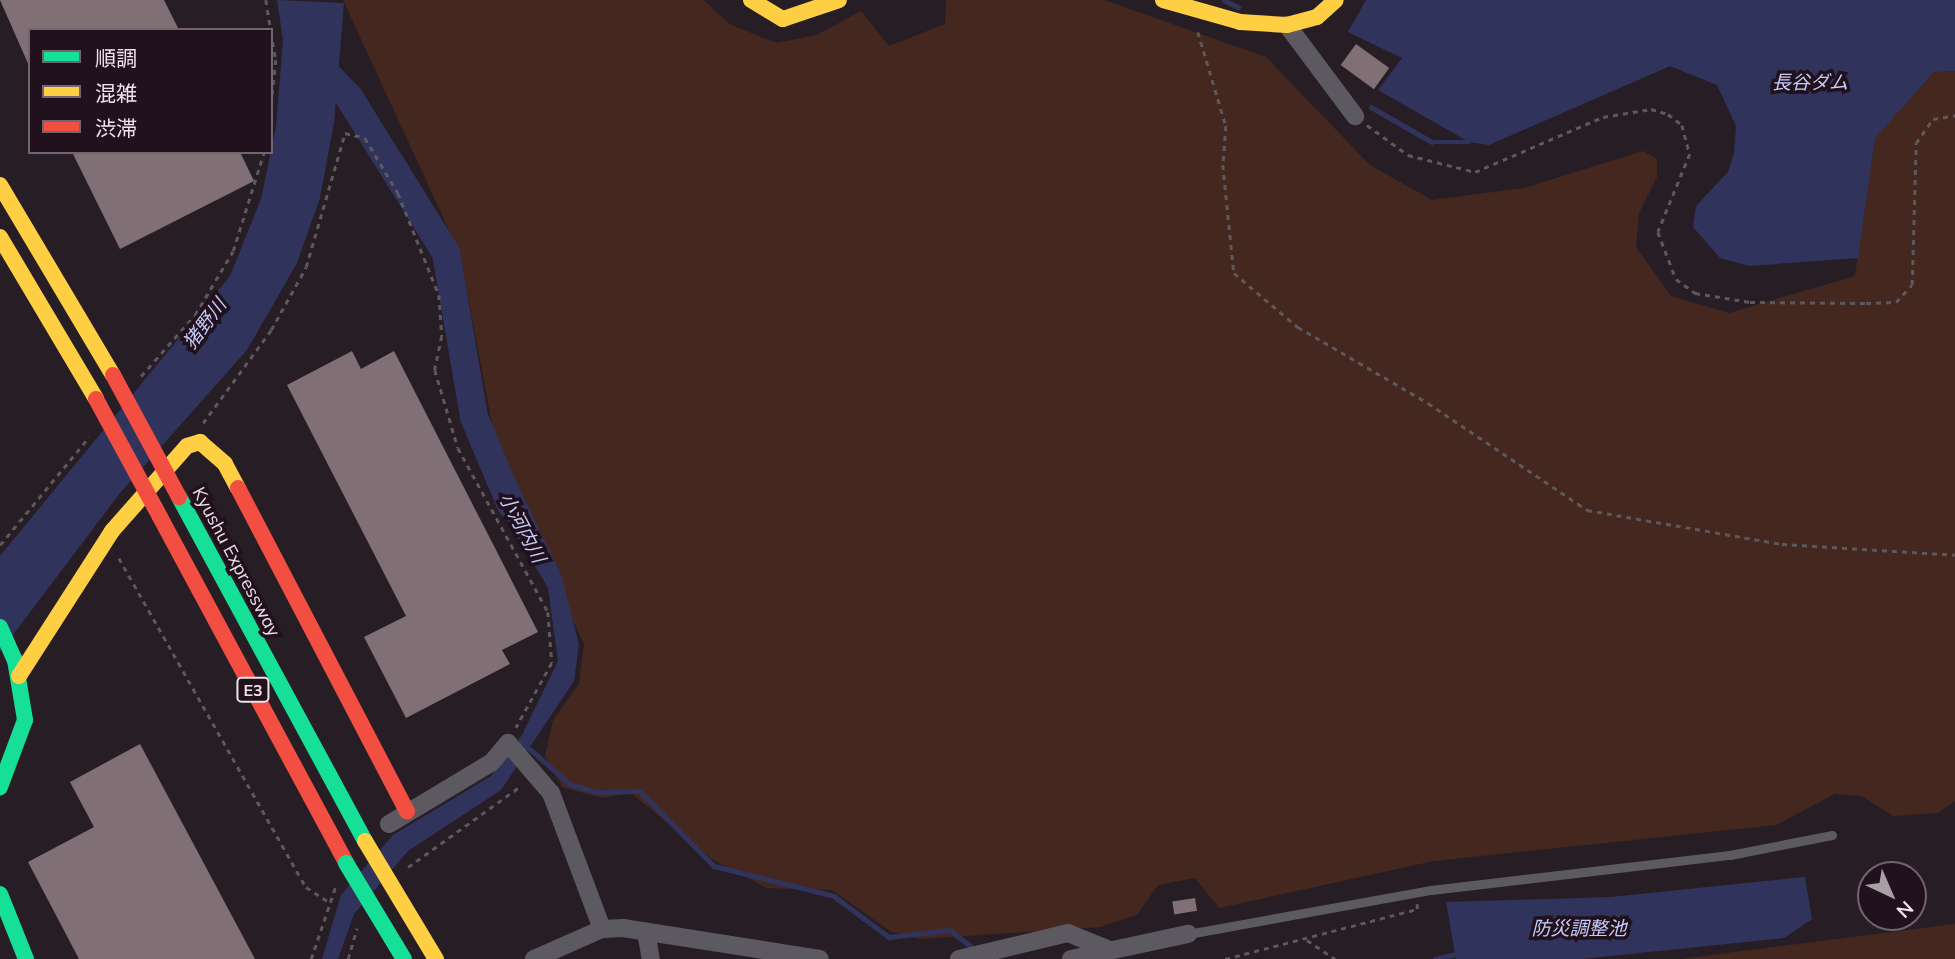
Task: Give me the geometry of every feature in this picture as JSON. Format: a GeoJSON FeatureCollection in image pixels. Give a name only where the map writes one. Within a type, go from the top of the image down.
{"type":"FeatureCollection","features":[{"type":"Feature","properties":{"kind":"main road"},"geometry":{"type":"LineString","coordinates":[[751,0],[783,19],[839,0]]}},
{"type":"Feature","properties":{"kind":"main road"},"geometry":{"type":"LineString","coordinates":[[1163,0],[1240,22],[1287,25],[1317,18],[1336,0]]}},
{"type":"Feature","properties":{"kind":"main road","name":"Kyushu Expressway"},"geometry":{"type":"LineString","coordinates":[[0,185],[113,375],[365,841],[436,959]]}},
{"type":"Feature","properties":{"kind":"main road","name":"E3"},"geometry":{"type":"LineString","coordinates":[[0,237],[96,398],[346,863],[404,959]]}},
{"type":"Feature","properties":{"kind":"main road"},"geometry":{"type":"LineString","coordinates":[[17,668],[107,537],[187,446],[212,447],[225,464],[407,811]]}},
{"type":"Feature","properties":{"kind":"main road"},"geometry":{"type":"LineString","coordinates":[[0,627],[17,668],[25,720],[0,787]]}},
{"type":"Feature","properties":{"kind":"main road"},"geometry":{"type":"LineString","coordinates":[[0,894],[26,959]]}},
{"type":"Feature","properties":{"kind":"street"},"geometry":{"type":"LineString","coordinates":[[1287,25],[1355,116]]}},
{"type":"Feature","properties":{"kind":"street"},"geometry":{"type":"LineString","coordinates":[[389,824],[492,762],[508,743],[551,793],[602,929]]}},
{"type":"Feature","properties":{"kind":"street"},"geometry":{"type":"LineString","coordinates":[[534,959],[602,929],[646,932],[820,959]]}},
{"type":"Feature","properties":{"kind":"street"},"geometry":{"type":"LineString","coordinates":[[646,932],[651,959]]}},
{"type":"Feature","properties":{"kind":"street"},"geometry":{"type":"LineString","coordinates":[[959,959],[1068,933],[1107,948]]}},
{"type":"Feature","properties":{"kind":"street"},"geometry":{"type":"LineString","coordinates":[[1071,959],[1107,948],[1188,934]]}},
{"type":"Feature","properties":{"kind":"lane"},"geometry":{"type":"LineString","coordinates":[[1188,934],[1417,892],[1730,855],[1832,835]]}},
{"type":"Feature","properties":{"kind":"path"},"geometry":{"type":"LineString","coordinates":[[266,0],[271,28]]}},
{"type":"Feature","properties":{"kind":"path"},"geometry":{"type":"LineString","coordinates":[[1191,8],[1226,126],[1223,165],[1234,273],[1298,327],[1428,403],[1587,510],[1782,544],[1955,555]]}},
{"type":"Feature","properties":{"kind":"path"},"geometry":{"type":"LineString","coordinates":[[273,43],[276,60],[273,88]]}},
{"type":"Feature","properties":{"kind":"path"},"geometry":{"type":"LineString","coordinates":[[1355,116],[1408,155],[1475,172],[1603,117],[1651,109],[1668,114],[1682,125],[1690,154],[1658,232],[1676,279],[1695,293],[1750,302],[1866,303],[1896,302],[1912,285],[1916,143],[1933,119],[1955,115]]}},
{"type":"Feature","properties":{"kind":"path"},"geometry":{"type":"LineString","coordinates":[[187,446],[271,330],[306,267],[345,133],[365,138],[398,193],[439,295],[442,336],[435,370],[458,448],[548,612],[552,663],[508,743]]}},
{"type":"Feature","properties":{"kind":"path"},"geometry":{"type":"LineString","coordinates":[[136,381],[195,315],[233,251],[263,154]]}},
{"type":"Feature","properties":{"kind":"path"},"geometry":{"type":"LineString","coordinates":[[0,545],[94,432]]}},
{"type":"Feature","properties":{"kind":"path"},"geometry":{"type":"LineString","coordinates":[[107,537],[306,887],[329,902]]}},
{"type":"Feature","properties":{"kind":"path"},"geometry":{"type":"LineString","coordinates":[[407,867],[535,775]]}},
{"type":"Feature","properties":{"kind":"path"},"geometry":{"type":"LineString","coordinates":[[311,959],[334,889]]}},
{"type":"Feature","properties":{"kind":"path"},"geometry":{"type":"LineString","coordinates":[[1225,959],[1307,940],[1417,909],[1417,892]]}},
{"type":"Feature","properties":{"kind":"path"},"geometry":{"type":"LineString","coordinates":[[348,959],[357,927]]}},
{"type":"Feature","properties":{"kind":"path"},"geometry":{"type":"LineString","coordinates":[[1307,940],[1335,959]]}},
{"type":"Feature","properties":{"kind":"shaded area"},"geometry":{"type":"Polygon","coordinates":[[[343,0],[704,0],[729,24],[776,43],[817,35],[861,11],[889,46],[945,24],[946,0],[1104,0],[1266,57],[1370,165],[1432,200],[1524,188],[1643,151],[1657,159],[1657,177],[1639,213],[1636,247],[1671,296],[1729,313],[1855,276],[1875,137],[1934,72],[1955,71],[1955,801],[1938,813],[1893,816],[1862,796],[1835,794],[1776,825],[1434,861],[1219,908],[1195,878],[1158,885],[1137,915],[1100,927],[920,939],[890,931],[832,890],[767,888],[712,859],[631,793],[602,798],[562,787],[545,756],[553,720],[579,684],[584,644],[500,467],[460,254],[343,0]]]}},
{"type":"Feature","properties":{"kind":"shaded area"},"geometry":{"type":"Polygon","coordinates":[[[1955,924],[1955,959],[1681,959],[1900,931],[1927,931],[1927,928],[1955,924]]]}},
{"type":"Feature","properties":{"kind":"water","name":"猪野川"},"geometry":{"type":"Polygon","coordinates":[[[277,0],[344,3],[334,122],[320,198],[297,263],[247,350],[120,493],[0,652],[0,556],[230,276],[261,199],[270,154],[273,154],[283,40],[277,0]]]}},
{"type":"Feature","properties":{"kind":"water","name":"長谷ダム"},"geometry":{"type":"Polygon","coordinates":[[[1366,0],[1955,0],[1955,71],[1934,72],[1875,138],[1858,258],[1749,266],[1720,258],[1693,227],[1696,206],[1728,172],[1734,153],[1736,126],[1717,85],[1670,66],[1489,145],[1469,142],[1378,90],[1402,58],[1348,32],[1366,0]]]}},
{"type":"Feature","properties":{"kind":"water"},"geometry":{"type":"Polygon","coordinates":[[[505,459],[561,574],[579,645],[574,681],[501,790],[408,851],[354,914],[338,959],[322,959],[341,895],[393,835],[491,776],[522,735],[558,661],[548,588],[486,483],[505,459]]]}},
{"type":"Feature","properties":{"kind":"water","name":"防災調整池"},"geometry":{"type":"Polygon","coordinates":[[[1805,877],[1812,919],[1784,938],[1581,959],[1456,959],[1446,902],[1611,897],[1805,877]]]}},
{"type":"Feature","properties":{"kind":"building"},"geometry":{"type":"Polygon","coordinates":[[[0,0],[164,0],[178,28],[28,28],[28,63],[0,0]]]}},
{"type":"Feature","properties":{"kind":"building"},"geometry":{"type":"Polygon","coordinates":[[[1356,44],[1389,68],[1374,89],[1341,65],[1356,44]]]}},
{"type":"Feature","properties":{"kind":"building"},"geometry":{"type":"Polygon","coordinates":[[[73,154],[241,154],[254,181],[120,249],[73,154]]]}},
{"type":"Feature","properties":{"kind":"building"},"geometry":{"type":"Polygon","coordinates":[[[352,351],[361,369],[394,351],[538,632],[502,650],[510,664],[406,718],[364,637],[406,616],[287,385],[352,351]]]}},
{"type":"Feature","properties":{"kind":"building"},"geometry":{"type":"Polygon","coordinates":[[[140,744],[255,959],[79,959],[28,862],[94,827],[70,782],[140,744]]]}},
{"type":"Feature","properties":{"kind":"building"},"geometry":{"type":"Polygon","coordinates":[[[1195,898],[1197,911],[1174,914],[1172,902],[1195,898]]]}},
{"type":"Feature","properties":{"kind":"waterway"},"geometry":{"type":"LineString","coordinates":[[1224,0],[1238,7]]}},
{"type":"Feature","properties":{"kind":"waterway","name":"小河内川"},"geometry":{"type":"LineString","coordinates":[[313,60],[349,97],[446,253],[474,417],[511,505]]}},
{"type":"Feature","properties":{"kind":"waterway"},"geometry":{"type":"LineString","coordinates":[[1371,107],[1432,142],[1469,142]]}},
{"type":"Feature","properties":{"kind":"waterway"},"geometry":{"type":"LineString","coordinates":[[530,749],[570,784],[597,792],[640,791],[714,866],[834,896],[889,937],[950,930],[974,949]]}},
{"type":"Feature","properties":{"kind":"waterway"},"geometry":{"type":"LineString","coordinates":[[1435,959],[1460,953]]}},
{"type":"Feature","properties":{"kind":"traffic: fast"},"geometry":{"type":"LineString","coordinates":[[179,497],[365,841]]}},
{"type":"Feature","properties":{"kind":"traffic: fast"},"geometry":{"type":"LineString","coordinates":[[0,627],[15,660],[25,720],[0,787]]}},
{"type":"Feature","properties":{"kind":"traffic: fast"},"geometry":{"type":"LineString","coordinates":[[346,863],[404,959]]}},
{"type":"Feature","properties":{"kind":"traffic: fast"},"geometry":{"type":"LineString","coordinates":[[0,894],[26,959]]}},
{"type":"Feature","properties":{"kind":"traffic: slow"},"geometry":{"type":"LineString","coordinates":[[751,0],[783,19],[839,0]]}},
{"type":"Feature","properties":{"kind":"traffic: slow"},"geometry":{"type":"LineString","coordinates":[[1163,0],[1240,22],[1287,25],[1317,17],[1336,0]]}},
{"type":"Feature","properties":{"kind":"traffic: slow"},"geometry":{"type":"LineString","coordinates":[[0,185],[113,375]]}},
{"type":"Feature","properties":{"kind":"traffic: slow"},"geometry":{"type":"LineString","coordinates":[[0,237],[96,399]]}},
{"type":"Feature","properties":{"kind":"traffic: slow"},"geometry":{"type":"LineString","coordinates":[[19,676],[112,531],[187,446],[200,442],[225,464],[238,488]]}},
{"type":"Feature","properties":{"kind":"traffic: slow"},"geometry":{"type":"LineString","coordinates":[[365,841],[436,959]]}},
{"type":"Feature","properties":{"kind":"traffic: jam"},"geometry":{"type":"LineString","coordinates":[[113,375],[179,497]]}},
{"type":"Feature","properties":{"kind":"traffic: jam"},"geometry":{"type":"LineString","coordinates":[[96,399],[160,517]]}},
{"type":"Feature","properties":{"kind":"traffic: jam"},"geometry":{"type":"LineString","coordinates":[[238,488],[407,811]]}},
{"type":"Feature","properties":{"kind":"traffic: jam"},"geometry":{"type":"LineString","coordinates":[[160,517],[346,863]]}}]}
